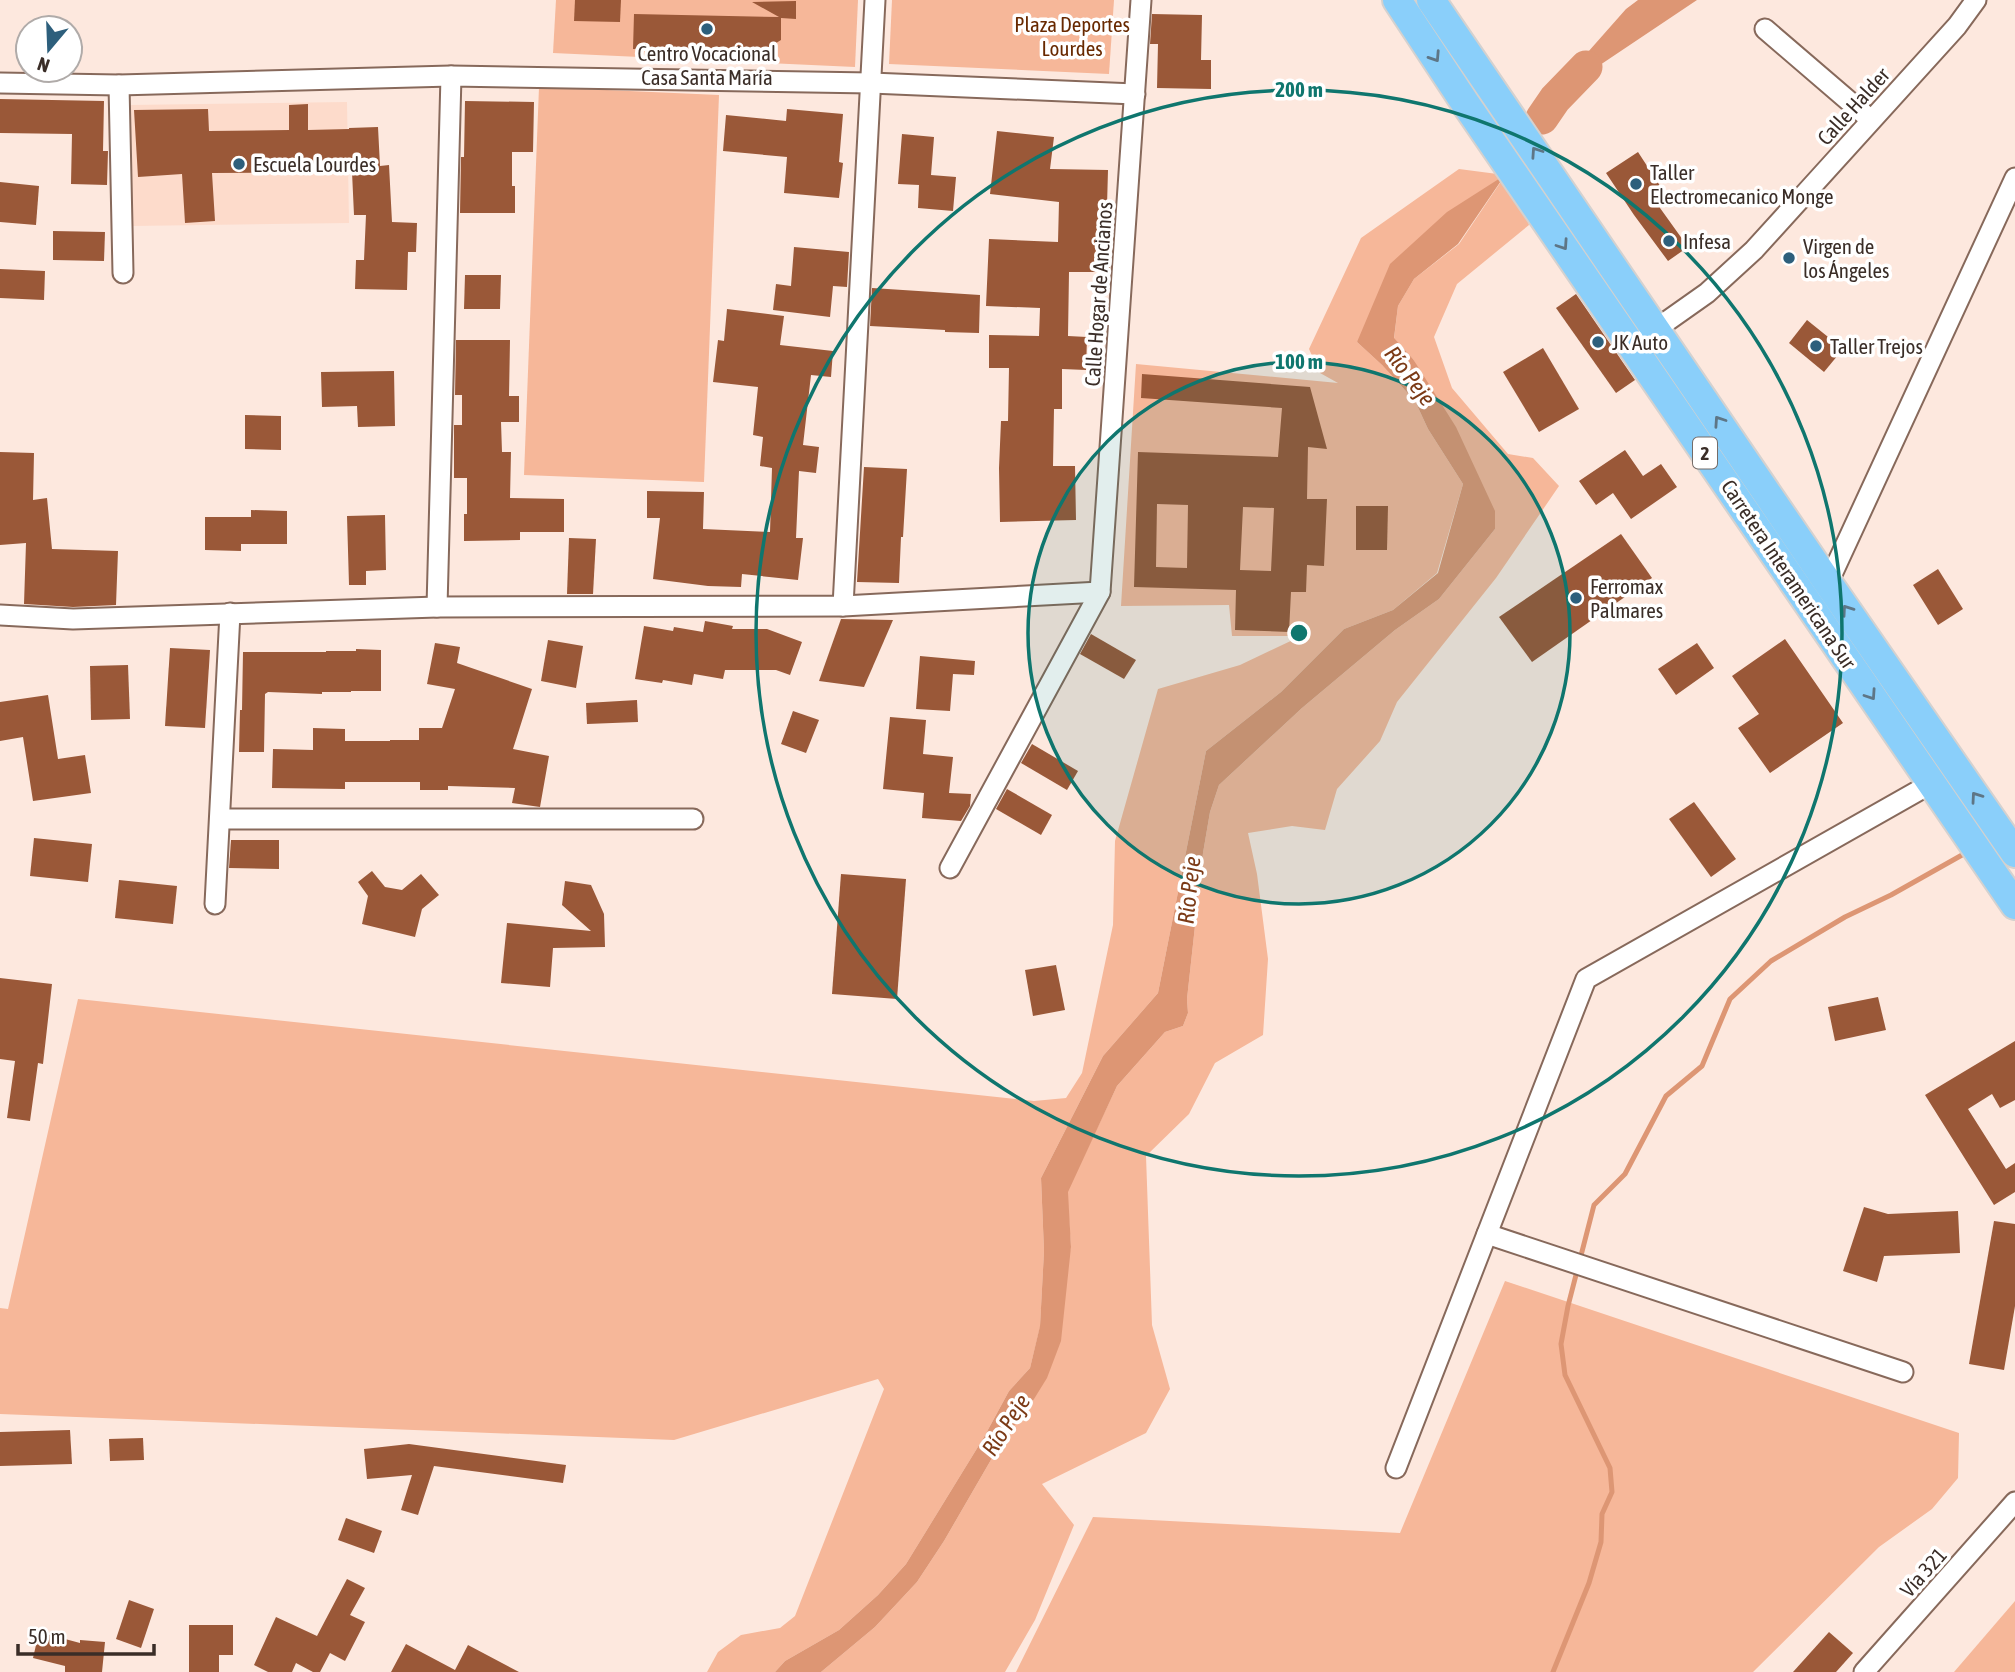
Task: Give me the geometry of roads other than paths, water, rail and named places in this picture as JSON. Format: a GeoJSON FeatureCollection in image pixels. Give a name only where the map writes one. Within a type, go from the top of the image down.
{"type":"FeatureCollection","features":[{"type":"Feature","properties":{"kind":"highway","name":"Carretera Interamericana Sur"},"geometry":{"type":"LineString","coordinates":[[1397,0],[2015,905]]}},
{"type":"Feature","properties":{"kind":"highway","name":"Carretera Interamericana Sur"},"geometry":{"type":"LineString","coordinates":[[1431,0],[2015,853]]}},
{"type":"Feature","properties":{"kind":"street"},"geometry":{"type":"LineString","coordinates":[[844,606],[875,0]]}},
{"type":"Feature","properties":{"kind":"street","name":"Calle Hogar de Ancianos"},"geometry":{"type":"LineString","coordinates":[[1100,592],[1141,0]]}},
{"type":"Feature","properties":{"kind":"street","name":"Calle Halder"},"geometry":{"type":"LineString","coordinates":[[1634,349],[1707,293],[1754,250],[1957,26],[1976,0]]}},
{"type":"Feature","properties":{"kind":"street"},"geometry":{"type":"LineString","coordinates":[[1765,29],[1871,120]]}},
{"type":"Feature","properties":{"kind":"street"},"geometry":{"type":"LineString","coordinates":[[436,607],[451,76]]}},
{"type":"Feature","properties":{"kind":"street"},"geometry":{"type":"LineString","coordinates":[[0,83],[119,85],[451,76],[871,83],[1135,94]]}},
{"type":"Feature","properties":{"kind":"street"},"geometry":{"type":"LineString","coordinates":[[119,85],[123,273]]}},
{"type":"Feature","properties":{"kind":"street"},"geometry":{"type":"LineString","coordinates":[[1828,583],[2015,178]]}},
{"type":"Feature","properties":{"kind":"street"},"geometry":{"type":"LineString","coordinates":[[0,615],[73,619],[436,607],[844,606],[1100,592]]}},
{"type":"Feature","properties":{"kind":"street"},"geometry":{"type":"LineString","coordinates":[[950,868],[1100,592]]}},
{"type":"Feature","properties":{"kind":"street"},"geometry":{"type":"LineString","coordinates":[[215,904],[230,613]]}},
{"type":"Feature","properties":{"kind":"street"},"geometry":{"type":"LineString","coordinates":[[1396,1468],[1586,979],[1931,783]]}},
{"type":"Feature","properties":{"kind":"street"},"geometry":{"type":"LineString","coordinates":[[220,819],[693,819]]}},
{"type":"Feature","properties":{"kind":"street"},"geometry":{"type":"LineString","coordinates":[[1487,1234],[1903,1372]]}},
{"type":"Feature","properties":{"kind":"street","name":"Vía 321"},"geometry":{"type":"LineString","coordinates":[[1864,1672],[2015,1502]]}},
{"type":"Feature","properties":{"kind":"water"},"geometry":{"type":"Polygon","coordinates":[[[1638,0],[1697,0],[1597,67],[1578,95],[1555,99],[1565,78],[1626,9],[1638,0]]]}},
{"type":"Feature","properties":{"kind":"water"},"geometry":{"type":"Polygon","coordinates":[[[1505,175],[1458,244],[1414,279],[1398,306],[1394,338],[1413,359],[1456,427],[1495,511],[1495,529],[1439,599],[1395,630],[1302,708],[1219,785],[1210,812],[1203,853],[1187,999],[1188,1013],[1183,1026],[1165,1032],[1117,1086],[1068,1192],[1071,1247],[1061,1341],[1047,1378],[999,1446],[917,1582],[875,1627],[821,1672],[775,1672],[785,1661],[839,1630],[878,1595],[906,1564],[1009,1391],[1030,1368],[1040,1326],[1044,1251],[1041,1178],[1103,1056],[1158,993],[1206,751],[1281,692],[1344,629],[1393,610],[1438,573],[1463,484],[1428,429],[1415,401],[1357,342],[1390,264],[1447,212],[1505,175]]]}},
{"type":"Feature","properties":{"kind":"waterway","name":"Río Peje"},"geometry":{"type":"LineString","coordinates":[[1542,118],[1555,99],[1586,67]]}},
{"type":"Feature","properties":{"kind":"waterway"},"geometry":{"type":"LineString","coordinates":[[1553,1672],[1589,1583],[1601,1542],[1602,1514],[1612,1492],[1610,1468],[1565,1375],[1561,1344],[1594,1205],[1625,1174],[1666,1096],[1702,1066],[1730,999],[1771,961],[1845,917],[1962,855]]}},
{"type":"Feature","properties":{"kind":"place","name":"Centro Vocacional Casa Santa María"},"geometry":{"type":"Point","coordinates":[707,29]}},
{"type":"Feature","properties":{"kind":"place","name":"Escuela Lourdes"},"geometry":{"type":"Point","coordinates":[239,164]}},
{"type":"Feature","properties":{"kind":"place","name":"Taller Electromecanico Monge"},"geometry":{"type":"Point","coordinates":[1636,184]}},
{"type":"Feature","properties":{"kind":"place","name":"Infesa"},"geometry":{"type":"Point","coordinates":[1669,241]}},
{"type":"Feature","properties":{"kind":"place","name":"Virgen de los Ángeles"},"geometry":{"type":"Point","coordinates":[1789,258]}},
{"type":"Feature","properties":{"kind":"place","name":"JK Auto"},"geometry":{"type":"Point","coordinates":[1598,342]}},
{"type":"Feature","properties":{"kind":"place","name":"Taller Trejos"},"geometry":{"type":"Point","coordinates":[1816,346]}},
{"type":"Feature","properties":{"kind":"place","name":"Ferromax Palmares"},"geometry":{"type":"Point","coordinates":[1576,598]}},
{"type":"Feature","properties":{"kind":"park label","name":"Plaza Deportes Lourdes"},"geometry":{"type":"Point","coordinates":[1072,36]}}]}
